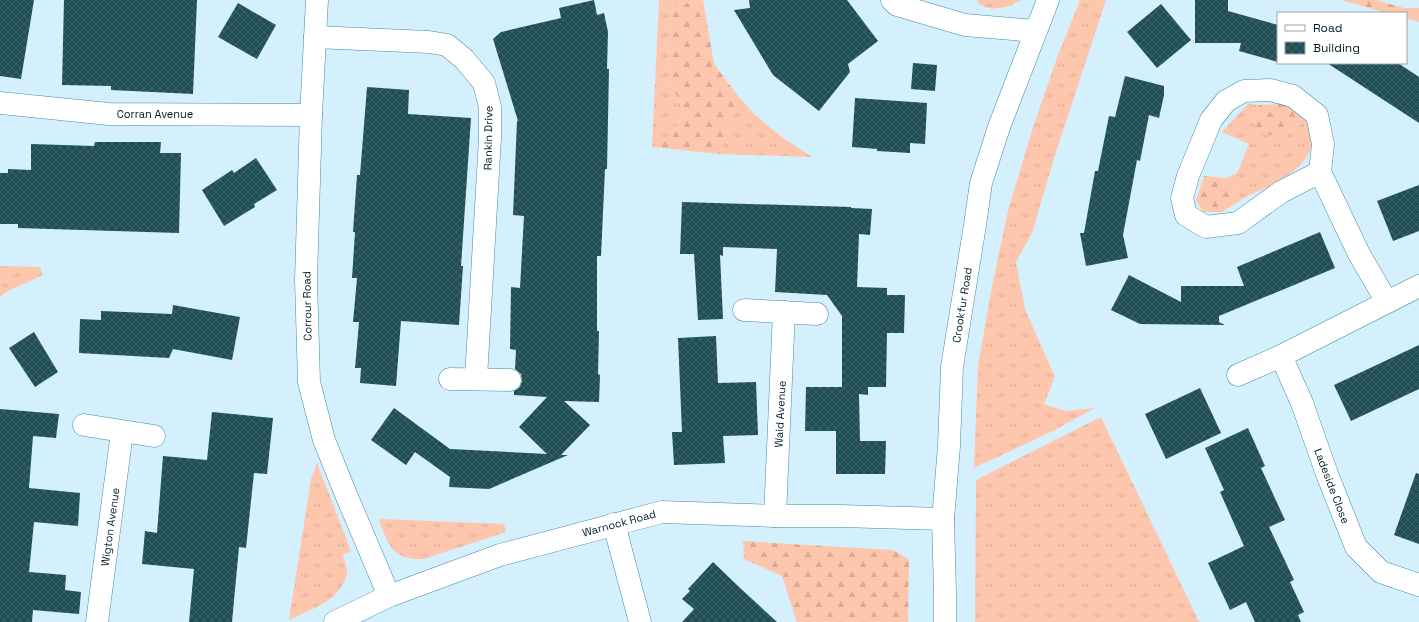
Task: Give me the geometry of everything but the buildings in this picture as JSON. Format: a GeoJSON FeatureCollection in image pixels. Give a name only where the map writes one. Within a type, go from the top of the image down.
{"type":"FeatureCollection","features":[{"type":"Feature","properties":{"kind":"street","name":"Corrour Road"},"geometry":{"type":"LineString","coordinates":[[317,0],[311,115],[306,280],[309,382],[324,440],[347,498],[390,596]]}},
{"type":"Feature","properties":{"kind":"street"},"geometry":{"type":"LineString","coordinates":[[892,0],[897,5],[964,25],[1035,31]]}},
{"type":"Feature","properties":{"kind":"street","name":"Crookfur Road"},"geometry":{"type":"LineString","coordinates":[[944,622],[945,593],[943,519],[952,366],[981,183],[999,127],[1048,0]]}},
{"type":"Feature","properties":{"kind":"street","name":"Rankin Drive"},"geometry":{"type":"LineString","coordinates":[[315,37],[428,42],[447,45],[464,59],[484,83],[490,107],[490,138],[476,378]]}},
{"type":"Feature","properties":{"kind":"street"},"geometry":{"type":"LineString","coordinates":[[1320,172],[1281,192],[1238,223],[1206,228],[1186,215],[1182,198],[1188,176],[1211,120],[1226,101],[1244,91],[1270,90],[1293,96],[1317,115],[1323,144],[1320,172],[1359,254],[1387,302]]}},
{"type":"Feature","properties":{"kind":"street","name":"Corran Avenue"},"geometry":{"type":"LineString","coordinates":[[0,103],[109,114],[311,115]]}},
{"type":"Feature","properties":{"kind":"street"},"geometry":{"type":"LineString","coordinates":[[1238,375],[1281,356],[1419,286]]}},
{"type":"Feature","properties":{"kind":"street"},"geometry":{"type":"LineString","coordinates":[[744,310],[818,314]]}},
{"type":"Feature","properties":{"kind":"street","name":"Waid Avenue"},"geometry":{"type":"LineString","coordinates":[[775,516],[784,312]]}},
{"type":"Feature","properties":{"kind":"street","name":"Ladeside Close"},"geometry":{"type":"LineString","coordinates":[[1281,356],[1302,403],[1327,474],[1356,547],[1381,572],[1419,585]]}},
{"type":"Feature","properties":{"kind":"street"},"geometry":{"type":"LineString","coordinates":[[450,379],[476,378],[510,380]]}},
{"type":"Feature","properties":{"kind":"street"},"geometry":{"type":"LineString","coordinates":[[84,425],[154,436]]}},
{"type":"Feature","properties":{"kind":"street","name":"Wigton Avenue"},"geometry":{"type":"LineString","coordinates":[[97,622],[122,432]]}},
{"type":"Feature","properties":{"kind":"street","name":"Warnock Road"},"geometry":{"type":"LineString","coordinates":[[335,622],[390,596],[500,555],[662,512],[943,519]]}},
{"type":"Feature","properties":{"kind":"street"},"geometry":{"type":"LineString","coordinates":[[614,524],[640,622]]}},
{"type":"Feature","properties":{"kind":"green space"},"geometry":{"type":"Polygon","coordinates":[[[659,0],[702,0],[670,6],[668,77],[683,110],[672,139],[652,147],[659,0]]]}},
{"type":"Feature","properties":{"kind":"green space"},"geometry":{"type":"Polygon","coordinates":[[[703,0],[714,64],[738,96],[720,154],[652,147],[672,138],[683,110],[668,77],[670,6],[703,0]]]}},
{"type":"Feature","properties":{"kind":"green space"},"geometry":{"type":"Polygon","coordinates":[[[978,0],[1021,0],[1005,7],[993,8],[982,5],[977,2],[978,0]]]}},
{"type":"Feature","properties":{"kind":"green space"},"geometry":{"type":"Polygon","coordinates":[[[1080,0],[1106,0],[1055,155],[1032,233],[1016,262],[1025,309],[1055,377],[1044,404],[1065,411],[1095,408],[1053,431],[974,468],[978,366],[992,286],[1008,211],[1033,127],[1058,55],[1080,0]]]}},
{"type":"Feature","properties":{"kind":"green space"},"geometry":{"type":"Polygon","coordinates":[[[1341,0],[1376,0],[1404,8],[1419,8],[1419,22],[1407,18],[1407,12],[1383,12],[1341,0]]]}},
{"type":"Feature","properties":{"kind":"green space"},"geometry":{"type":"Polygon","coordinates":[[[738,96],[754,114],[779,135],[812,157],[720,154],[738,96]]]}},
{"type":"Feature","properties":{"kind":"green space"},"geometry":{"type":"Polygon","coordinates":[[[1248,104],[1259,105],[1254,124],[1284,136],[1309,118],[1313,133],[1312,146],[1307,157],[1299,166],[1289,175],[1277,182],[1242,199],[1226,178],[1237,173],[1249,144],[1222,132],[1248,104]]]}},
{"type":"Feature","properties":{"kind":"green space"},"geometry":{"type":"Polygon","coordinates":[[[1283,104],[1309,118],[1284,136],[1265,135],[1254,124],[1259,105],[1283,104]]]}},
{"type":"Feature","properties":{"kind":"green space"},"geometry":{"type":"Polygon","coordinates":[[[1204,176],[1226,178],[1242,199],[1222,212],[1203,212],[1196,200],[1204,176]]]}},
{"type":"Feature","properties":{"kind":"green space"},"geometry":{"type":"Polygon","coordinates":[[[0,266],[40,267],[43,275],[6,292],[0,297],[0,266]]]}},
{"type":"Feature","properties":{"kind":"green space"},"geometry":{"type":"Polygon","coordinates":[[[1101,417],[1199,622],[975,622],[976,480],[1101,417]]]}},
{"type":"Feature","properties":{"kind":"green space"},"geometry":{"type":"Polygon","coordinates":[[[317,463],[351,551],[343,555],[347,573],[344,583],[338,591],[324,603],[289,620],[311,479],[317,463]]]}},
{"type":"Feature","properties":{"kind":"green space"},"geometry":{"type":"Polygon","coordinates":[[[379,520],[504,524],[506,532],[424,559],[413,559],[398,554],[393,550],[379,520]]]}},
{"type":"Feature","properties":{"kind":"green space"},"geometry":{"type":"Polygon","coordinates":[[[743,541],[893,550],[909,560],[908,622],[797,622],[782,576],[744,559],[743,541]]]}}]}
